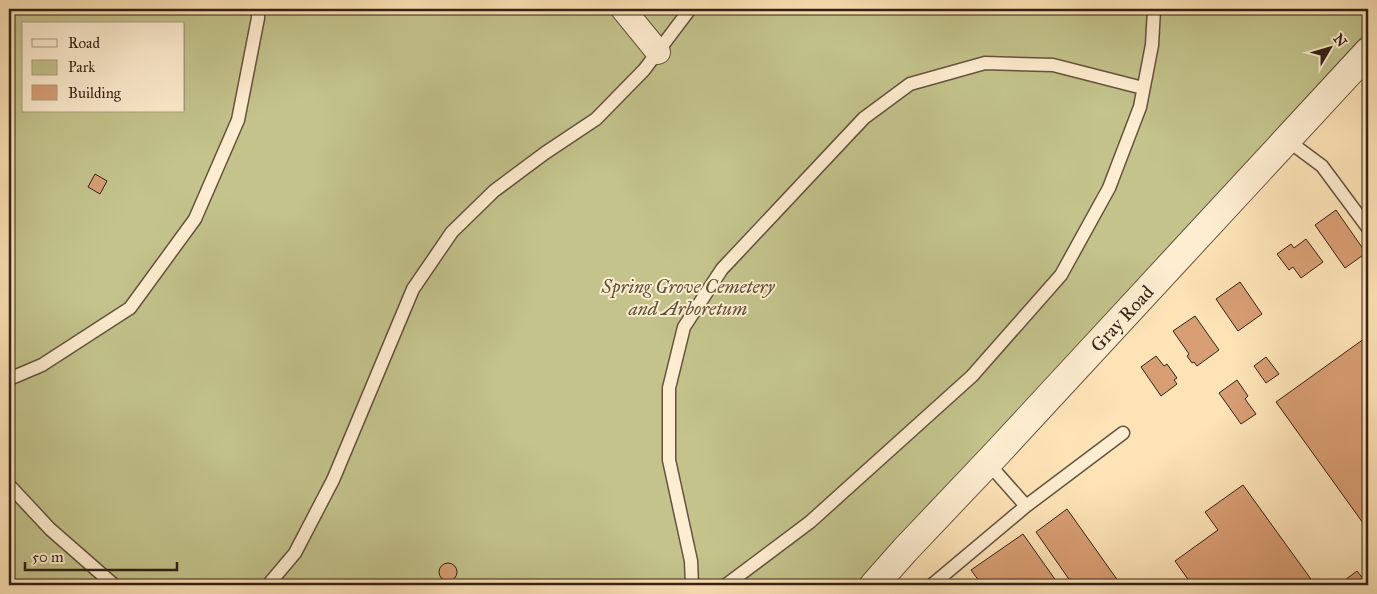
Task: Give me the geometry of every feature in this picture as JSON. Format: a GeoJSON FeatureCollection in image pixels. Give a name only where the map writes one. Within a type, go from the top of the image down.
{"type":"FeatureCollection","features":[{"type":"Feature","properties":{"kind":"street"},"geometry":{"type":"LineString","coordinates":[[623,9],[658,52]]}},
{"type":"Feature","properties":{"kind":"street","name":"Gray Road"},"geometry":{"type":"LineString","coordinates":[[885,581],[988,463],[1368,52]]}},
{"type":"Feature","properties":{"kind":"lane"},"geometry":{"type":"LineString","coordinates":[[9,379],[42,365],[130,308],[195,219],[238,120],[258,18],[258,9]]}},
{"type":"Feature","properties":{"kind":"lane"},"geometry":{"type":"LineString","coordinates":[[268,585],[295,553],[329,488],[413,289],[452,232],[494,191],[545,153],[596,120],[644,70],[690,9]]}},
{"type":"Feature","properties":{"kind":"lane"},"geometry":{"type":"LineString","coordinates":[[726,585],[810,522],[972,376],[1061,274],[1109,188],[1140,107],[1152,45],[1154,9]]}},
{"type":"Feature","properties":{"kind":"lane"},"geometry":{"type":"LineString","coordinates":[[692,585],[691,561],[670,460],[669,388],[684,327],[722,269],[864,118],[910,84],[985,63],[1053,65],[1143,88]]}},
{"type":"Feature","properties":{"kind":"lane"},"geometry":{"type":"LineString","coordinates":[[1287,140],[1322,166],[1368,228]]}},
{"type":"Feature","properties":{"kind":"lane"},"geometry":{"type":"LineString","coordinates":[[933,584],[1026,506],[1123,433]]}},
{"type":"Feature","properties":{"kind":"lane"},"geometry":{"type":"LineString","coordinates":[[988,463],[1026,506]]}},
{"type":"Feature","properties":{"kind":"lane"},"geometry":{"type":"LineString","coordinates":[[9,485],[50,529],[114,585]]}},
{"type":"Feature","properties":{"kind":"green space","name":"Spring Grove Cemetery and Arboretum"},"geometry":{"type":"Polygon","coordinates":[[[9,9],[1368,9],[1368,30],[859,585],[9,585],[9,9]]]}},
{"type":"Feature","properties":{"kind":"building"},"geometry":{"type":"Polygon","coordinates":[[[95,174],[107,181],[100,194],[88,187],[95,174]]]}},
{"type":"Feature","properties":{"kind":"building"},"geometry":{"type":"Polygon","coordinates":[[[1336,210],[1366,253],[1345,268],[1315,225],[1336,210]]]}},
{"type":"Feature","properties":{"kind":"building"},"geometry":{"type":"Polygon","coordinates":[[[1306,239],[1323,262],[1301,278],[1293,267],[1289,270],[1277,254],[1291,244],[1294,248],[1306,239]]]}},
{"type":"Feature","properties":{"kind":"building"},"geometry":{"type":"Polygon","coordinates":[[[1240,282],[1262,314],[1238,331],[1216,299],[1240,282]]]}},
{"type":"Feature","properties":{"kind":"building"},"geometry":{"type":"Polygon","coordinates":[[[1195,316],[1219,350],[1197,366],[1187,356],[1189,354],[1173,331],[1195,316]]]}},
{"type":"Feature","properties":{"kind":"building"},"geometry":{"type":"Polygon","coordinates":[[[1368,336],[1368,530],[1276,402],[1368,336]]]}},
{"type":"Feature","properties":{"kind":"building"},"geometry":{"type":"Polygon","coordinates":[[[1156,356],[1164,366],[1167,364],[1177,378],[1174,380],[1177,384],[1161,396],[1141,367],[1156,356]]]}},
{"type":"Feature","properties":{"kind":"building"},"geometry":{"type":"Polygon","coordinates":[[[1266,357],[1279,374],[1266,383],[1254,366],[1266,357]]]}},
{"type":"Feature","properties":{"kind":"building"},"geometry":{"type":"Polygon","coordinates":[[[1237,380],[1248,396],[1245,399],[1256,414],[1241,424],[1219,393],[1237,380]]]}},
{"type":"Feature","properties":{"kind":"building"},"geometry":{"type":"Polygon","coordinates":[[[1243,485],[1313,582],[1309,585],[1192,585],[1175,561],[1218,530],[1205,512],[1243,485]]]}},
{"type":"Feature","properties":{"kind":"building"},"geometry":{"type":"Polygon","coordinates":[[[1067,509],[1121,585],[1073,585],[1036,532],[1067,509]]]}},
{"type":"Feature","properties":{"kind":"building"},"geometry":{"type":"Polygon","coordinates":[[[1023,534],[1059,585],[982,585],[971,570],[1023,534]]]}},
{"type":"Feature","properties":{"kind":"building"},"geometry":{"type":"Polygon","coordinates":[[[448,563],[454,566],[457,572],[454,578],[448,581],[442,578],[439,572],[442,566],[448,563]]]}},
{"type":"Feature","properties":{"kind":"building"},"geometry":{"type":"Polygon","coordinates":[[[1357,571],[1368,585],[1338,585],[1357,571]]]}}]}
